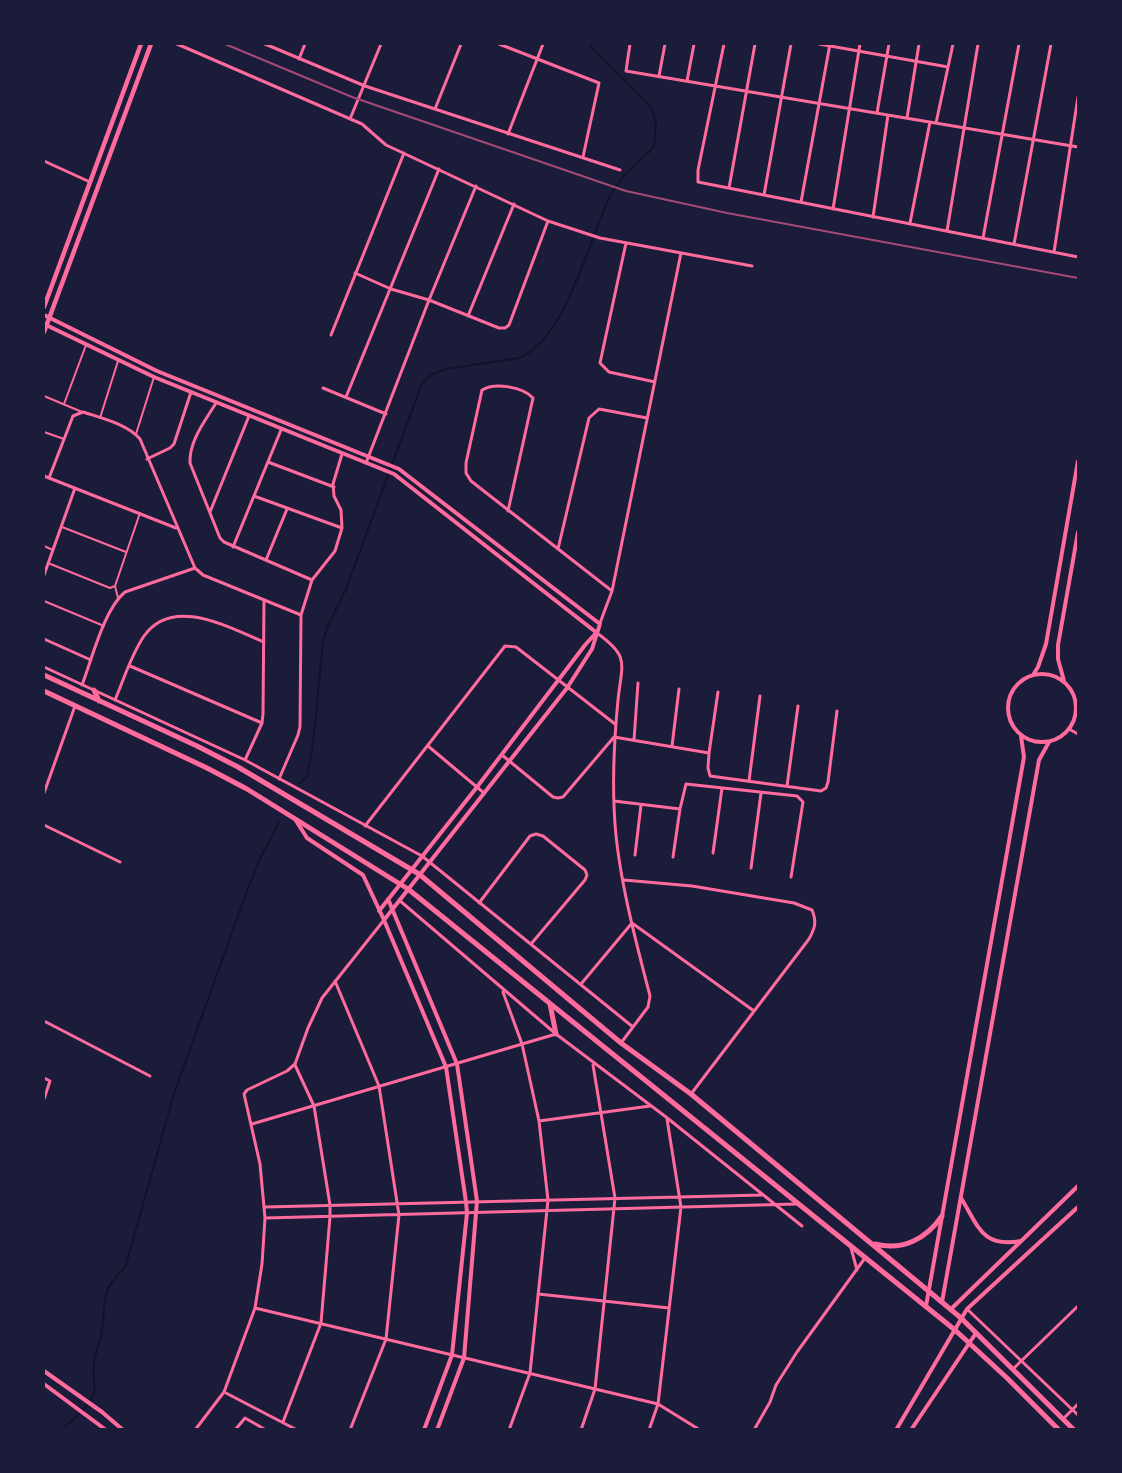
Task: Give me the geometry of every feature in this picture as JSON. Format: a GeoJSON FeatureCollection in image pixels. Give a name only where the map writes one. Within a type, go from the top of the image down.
{"type":"FeatureCollection","features":[{"type":"Feature","properties":{"kind":"main road"},"geometry":{"type":"LineString","coordinates":[[44,307],[141,44]]}},
{"type":"Feature","properties":{"kind":"main road"},"geometry":{"type":"LineString","coordinates":[[44,332],[46,317],[151,44]]}},
{"type":"Feature","properties":{"kind":"main road"},"geometry":{"type":"LineString","coordinates":[[44,675],[198,746],[238,767],[419,874],[621,1043],[691,1094],[962,1318],[1074,1430]]}},
{"type":"Feature","properties":{"kind":"main road"},"geometry":{"type":"LineString","coordinates":[[94,690],[99,701]]}},
{"type":"Feature","properties":{"kind":"main road"},"geometry":{"type":"LineString","coordinates":[[44,692],[247,789],[408,889],[970,1342],[1059,1430]]}},
{"type":"Feature","properties":{"kind":"main road"},"geometry":{"type":"LineString","coordinates":[[550,1004],[556,1034]]}},
{"type":"Feature","properties":{"kind":"main road"},"geometry":{"type":"LineString","coordinates":[[874,1244],[891,1247],[909,1244],[932,1230],[942,1216]]}},
{"type":"Feature","properties":{"kind":"street"},"geometry":{"type":"LineString","coordinates":[[177,44],[362,124],[386,145],[548,221],[600,238],[752,266]]}},
{"type":"Feature","properties":{"kind":"street"},"geometry":{"type":"LineString","coordinates":[[266,44],[365,86],[620,170]]}},
{"type":"Feature","properties":{"kind":"street"},"geometry":{"type":"LineString","coordinates":[[299,59],[305,44]]}},
{"type":"Feature","properties":{"kind":"street"},"geometry":{"type":"LineString","coordinates":[[350,119],[381,44]]}},
{"type":"Feature","properties":{"kind":"street"},"geometry":{"type":"LineString","coordinates":[[434,109],[461,44]]}},
{"type":"Feature","properties":{"kind":"street"},"geometry":{"type":"LineString","coordinates":[[499,44],[598,82],[600,88],[583,157]]}},
{"type":"Feature","properties":{"kind":"street"},"geometry":{"type":"LineString","coordinates":[[508,134],[543,44]]}},
{"type":"Feature","properties":{"kind":"street"},"geometry":{"type":"LineString","coordinates":[[630,44],[626,71],[1078,147]]}},
{"type":"Feature","properties":{"kind":"street"},"geometry":{"type":"LineString","coordinates":[[659,76],[665,44]]}},
{"type":"Feature","properties":{"kind":"street"},"geometry":{"type":"LineString","coordinates":[[687,81],[694,44]]}},
{"type":"Feature","properties":{"kind":"street"},"geometry":{"type":"LineString","coordinates":[[724,44],[698,170],[698,182],[1078,257]]}},
{"type":"Feature","properties":{"kind":"street"},"geometry":{"type":"LineString","coordinates":[[729,188],[754,44]]}},
{"type":"Feature","properties":{"kind":"street"},"geometry":{"type":"LineString","coordinates":[[764,195],[791,44]]}},
{"type":"Feature","properties":{"kind":"street"},"geometry":{"type":"LineString","coordinates":[[819,44],[830,44],[948,67]]}},
{"type":"Feature","properties":{"kind":"street"},"geometry":{"type":"LineString","coordinates":[[801,202],[830,44]]}},
{"type":"Feature","properties":{"kind":"street"},"geometry":{"type":"LineString","coordinates":[[833,209],[860,44]]}},
{"type":"Feature","properties":{"kind":"street"},"geometry":{"type":"LineString","coordinates":[[877,113],[889,44]]}},
{"type":"Feature","properties":{"kind":"street"},"geometry":{"type":"LineString","coordinates":[[907,118],[919,44]]}},
{"type":"Feature","properties":{"kind":"street"},"geometry":{"type":"LineString","coordinates":[[936,123],[953,44]]}},
{"type":"Feature","properties":{"kind":"street"},"geometry":{"type":"LineString","coordinates":[[947,231],[978,44]]}},
{"type":"Feature","properties":{"kind":"street"},"geometry":{"type":"LineString","coordinates":[[983,238],[1018,44]]}},
{"type":"Feature","properties":{"kind":"street"},"geometry":{"type":"LineString","coordinates":[[1014,244],[1051,44]]}},
{"type":"Feature","properties":{"kind":"street"},"geometry":{"type":"LineString","coordinates":[[1054,252],[1078,97]]}},
{"type":"Feature","properties":{"kind":"street"},"geometry":{"type":"LineString","coordinates":[[873,217],[888,115]]}},
{"type":"Feature","properties":{"kind":"street"},"geometry":{"type":"LineString","coordinates":[[910,224],[930,122]]}},
{"type":"Feature","properties":{"kind":"street"},"geometry":{"type":"LineString","coordinates":[[331,335],[404,153]]}},
{"type":"Feature","properties":{"kind":"street"},"geometry":{"type":"LineString","coordinates":[[44,161],[90,182]]}},
{"type":"Feature","properties":{"kind":"street"},"geometry":{"type":"LineString","coordinates":[[346,397],[439,169]]}},
{"type":"Feature","properties":{"kind":"street"},"geometry":{"type":"LineString","coordinates":[[366,463],[476,186]]}},
{"type":"Feature","properties":{"kind":"street"},"geometry":{"type":"LineString","coordinates":[[468,317],[514,204]]}},
{"type":"Feature","properties":{"kind":"street"},"geometry":{"type":"LineString","coordinates":[[355,273],[391,289],[429,300],[499,328],[505,328],[509,325],[548,221]]}},
{"type":"Feature","properties":{"kind":"street"},"geometry":{"type":"LineString","coordinates":[[626,243],[600,363],[609,372],[655,382]]}},
{"type":"Feature","properties":{"kind":"street"},"geometry":{"type":"LineString","coordinates":[[195,1430],[224,1392],[255,1308],[262,1264],[265,1207],[260,1164],[244,1094],[247,1090],[287,1071],[295,1064],[322,998],[567,688],[592,649],[612,591],[681,253]]}},
{"type":"Feature","properties":{"kind":"street"},"geometry":{"type":"LineString","coordinates":[[46,317],[157,371],[395,467],[600,624]]}},
{"type":"Feature","properties":{"kind":"street"},"geometry":{"type":"LineString","coordinates":[[45,325],[154,377],[394,474],[614,645],[620,653],[622,665],[614,737],[615,826],[650,1001],[621,1043]]}},
{"type":"Feature","properties":{"kind":"street"},"geometry":{"type":"LineString","coordinates":[[64,404],[86,345]]}},
{"type":"Feature","properties":{"kind":"street"},"geometry":{"type":"LineString","coordinates":[[112,357],[115,351]]}},
{"type":"Feature","properties":{"kind":"street"},"geometry":{"type":"LineString","coordinates":[[100,418],[119,360]]}},
{"type":"Feature","properties":{"kind":"street"},"geometry":{"type":"LineString","coordinates":[[136,434],[154,377]]}},
{"type":"Feature","properties":{"kind":"street"},"geometry":{"type":"LineString","coordinates":[[508,511],[533,398],[529,393],[496,385],[488,386],[482,390],[466,463],[466,473],[471,481],[508,511],[612,591]]}},
{"type":"Feature","properties":{"kind":"street"},"geometry":{"type":"LineString","coordinates":[[323,388],[386,414]]}},
{"type":"Feature","properties":{"kind":"street"},"geometry":{"type":"LineString","coordinates":[[147,459],[174,444],[191,392]]}},
{"type":"Feature","properties":{"kind":"street"},"geometry":{"type":"LineString","coordinates":[[44,396],[136,434],[195,568],[203,575],[301,615]]}},
{"type":"Feature","properties":{"kind":"street"},"geometry":{"type":"LineString","coordinates":[[216,403],[189,453],[190,463],[220,537],[233,547],[312,580]]}},
{"type":"Feature","properties":{"kind":"street"},"geometry":{"type":"LineString","coordinates":[[558,549],[589,418],[599,409],[647,418]]}},
{"type":"Feature","properties":{"kind":"street"},"geometry":{"type":"LineString","coordinates":[[49,478],[73,416],[83,412]]}},
{"type":"Feature","properties":{"kind":"street"},"geometry":{"type":"LineString","coordinates":[[210,512],[249,416]]}},
{"type":"Feature","properties":{"kind":"street"},"geometry":{"type":"LineString","coordinates":[[233,547],[281,430]]}},
{"type":"Feature","properties":{"kind":"street"},"geometry":{"type":"LineString","coordinates":[[44,432],[64,439]]}},
{"type":"Feature","properties":{"kind":"street"},"geometry":{"type":"LineString","coordinates":[[279,779],[300,727],[301,615],[312,580],[335,550],[342,528],[341,510],[334,496],[334,487],[335,475],[342,454]]}},
{"type":"Feature","properties":{"kind":"street"},"geometry":{"type":"LineString","coordinates":[[1078,460],[1046,644],[1033,675],[1017,685],[1008,702],[1010,721],[1021,736],[1031,741],[1048,742],[1058,739],[1070,729],[1077,715],[1076,700],[1060,671],[1058,645],[1078,532]]}},
{"type":"Feature","properties":{"kind":"street"},"geometry":{"type":"LineString","coordinates":[[268,462],[334,487]]}},
{"type":"Feature","properties":{"kind":"street"},"geometry":{"type":"LineString","coordinates":[[44,476],[177,529]]}},
{"type":"Feature","properties":{"kind":"street"},"geometry":{"type":"LineString","coordinates":[[44,575],[75,488]]}},
{"type":"Feature","properties":{"kind":"street"},"geometry":{"type":"LineString","coordinates":[[254,496],[342,528]]}},
{"type":"Feature","properties":{"kind":"street"},"geometry":{"type":"LineString","coordinates":[[266,561],[287,509]]}},
{"type":"Feature","properties":{"kind":"street"},"geometry":{"type":"LineString","coordinates":[[118,598],[115,586],[141,513]]}},
{"type":"Feature","properties":{"kind":"street"},"geometry":{"type":"LineString","coordinates":[[61,527],[126,552]]}},
{"type":"Feature","properties":{"kind":"street"},"geometry":{"type":"LineString","coordinates":[[44,546],[53,550]]}},
{"type":"Feature","properties":{"kind":"street"},"geometry":{"type":"LineString","coordinates":[[48,563],[110,588],[115,586]]}},
{"type":"Feature","properties":{"kind":"street"},"geometry":{"type":"LineString","coordinates":[[82,685],[110,609],[118,598],[125,592],[195,568]]}},
{"type":"Feature","properties":{"kind":"street"},"geometry":{"type":"LineString","coordinates":[[245,760],[262,723],[264,600]]}},
{"type":"Feature","properties":{"kind":"street"},"geometry":{"type":"LineString","coordinates":[[44,601],[104,626]]}},
{"type":"Feature","properties":{"kind":"street"},"geometry":{"type":"LineString","coordinates":[[115,700],[146,634],[162,621],[174,616],[202,618],[264,642]]}},
{"type":"Feature","properties":{"kind":"street"},"geometry":{"type":"LineString","coordinates":[[379,911],[559,682],[585,645],[597,633]]}},
{"type":"Feature","properties":{"kind":"street"},"geometry":{"type":"LineString","coordinates":[[44,639],[91,660]]}},
{"type":"Feature","properties":{"kind":"street"},"geometry":{"type":"LineString","coordinates":[[365,826],[505,646],[516,647],[615,725]]}},
{"type":"Feature","properties":{"kind":"street"},"geometry":{"type":"LineString","coordinates":[[130,666],[262,723]]}},
{"type":"Feature","properties":{"kind":"street"},"geometry":{"type":"LineString","coordinates":[[44,667],[245,760],[422,856],[633,1027]]}},
{"type":"Feature","properties":{"kind":"street"},"geometry":{"type":"LineString","coordinates":[[1033,675],[1049,674],[1064,681]]}},
{"type":"Feature","properties":{"kind":"street"},"geometry":{"type":"LineString","coordinates":[[633,740],[638,683]]}},
{"type":"Feature","properties":{"kind":"street"},"geometry":{"type":"LineString","coordinates":[[672,746],[679,689]]}},
{"type":"Feature","properties":{"kind":"street"},"geometry":{"type":"LineString","coordinates":[[718,692],[709,753],[708,774],[710,776],[821,791],[826,788],[837,711]]}},
{"type":"Feature","properties":{"kind":"street"},"geometry":{"type":"LineString","coordinates":[[748,781],[760,696]]}},
{"type":"Feature","properties":{"kind":"street"},"geometry":{"type":"LineString","coordinates":[[44,793],[75,706]]}},
{"type":"Feature","properties":{"kind":"street"},"geometry":{"type":"LineString","coordinates":[[787,786],[798,706]]}},
{"type":"Feature","properties":{"kind":"street"},"geometry":{"type":"LineString","coordinates":[[1070,729],[1078,734]]}},
{"type":"Feature","properties":{"kind":"street"},"geometry":{"type":"LineString","coordinates":[[926,1306],[1024,757],[1021,736]]}},
{"type":"Feature","properties":{"kind":"street"},"geometry":{"type":"LineString","coordinates":[[502,755],[553,797],[558,798],[563,797],[614,737]]}},
{"type":"Feature","properties":{"kind":"street"},"geometry":{"type":"LineString","coordinates":[[614,737],[709,753]]}},
{"type":"Feature","properties":{"kind":"street"},"geometry":{"type":"LineString","coordinates":[[942,1302],[1039,760],[1048,742]]}},
{"type":"Feature","properties":{"kind":"street"},"geometry":{"type":"LineString","coordinates":[[428,746],[484,793]]}},
{"type":"Feature","properties":{"kind":"street"},"geometry":{"type":"LineString","coordinates":[[673,857],[686,784],[798,796],[803,802],[791,877]]}},
{"type":"Feature","properties":{"kind":"street"},"geometry":{"type":"LineString","coordinates":[[713,854],[722,788]]}},
{"type":"Feature","properties":{"kind":"street"},"geometry":{"type":"LineString","coordinates":[[751,868],[761,793]]}},
{"type":"Feature","properties":{"kind":"street"},"geometry":{"type":"LineString","coordinates":[[614,801],[680,808]]}},
{"type":"Feature","properties":{"kind":"street"},"geometry":{"type":"LineString","coordinates":[[635,855],[641,805]]}},
{"type":"Feature","properties":{"kind":"street"},"geometry":{"type":"LineString","coordinates":[[295,819],[307,838],[363,875],[446,1067],[466,1213],[452,1355],[424,1430]]}},
{"type":"Feature","properties":{"kind":"street"},"geometry":{"type":"LineString","coordinates":[[44,825],[120,862]]}},
{"type":"Feature","properties":{"kind":"street"},"geometry":{"type":"LineString","coordinates":[[479,903],[530,836],[536,834],[543,836],[585,870],[587,875],[531,944]]}},
{"type":"Feature","properties":{"kind":"street"},"geometry":{"type":"LineString","coordinates":[[624,880],[692,886],[794,903],[812,910],[816,920],[814,930],[691,1094]]}},
{"type":"Feature","properties":{"kind":"street"},"geometry":{"type":"LineString","coordinates":[[388,899],[457,1064],[477,1202],[478,1213],[464,1358],[437,1430]]}},
{"type":"Feature","properties":{"kind":"street"},"geometry":{"type":"LineString","coordinates":[[399,900],[556,1034],[802,1226]]}},
{"type":"Feature","properties":{"kind":"street"},"geometry":{"type":"LineString","coordinates":[[581,984],[633,923]]}},
{"type":"Feature","properties":{"kind":"street"},"geometry":{"type":"LineString","coordinates":[[633,923],[754,1011]]}},
{"type":"Feature","properties":{"kind":"street"},"geometry":{"type":"LineString","coordinates":[[335,981],[379,1086],[399,1215],[386,1339],[350,1430]]}},
{"type":"Feature","properties":{"kind":"street"},"geometry":{"type":"LineString","coordinates":[[502,989],[522,1044],[539,1121],[548,1200],[530,1373],[509,1430]]}},
{"type":"Feature","properties":{"kind":"street"},"geometry":{"type":"LineString","coordinates":[[44,1021],[150,1076]]}},
{"type":"Feature","properties":{"kind":"street"},"geometry":{"type":"LineString","coordinates":[[252,1124],[556,1034]]}},
{"type":"Feature","properties":{"kind":"street"},"geometry":{"type":"LineString","coordinates":[[581,1430],[595,1389],[615,1198],[593,1063]]}},
{"type":"Feature","properties":{"kind":"street"},"geometry":{"type":"LineString","coordinates":[[283,1422],[321,1323],[330,1217],[314,1106],[295,1064]]}},
{"type":"Feature","properties":{"kind":"street"},"geometry":{"type":"LineString","coordinates":[[44,1078],[50,1081],[44,1100]]}},
{"type":"Feature","properties":{"kind":"street"},"geometry":{"type":"LineString","coordinates":[[539,1121],[651,1106]]}},
{"type":"Feature","properties":{"kind":"street"},"geometry":{"type":"LineString","coordinates":[[649,1430],[658,1404],[681,1208],[666,1118]]}},
{"type":"Feature","properties":{"kind":"street"},"geometry":{"type":"LineString","coordinates":[[951,1309],[1078,1186]]}},
{"type":"Feature","properties":{"kind":"street"},"geometry":{"type":"LineString","coordinates":[[265,1207],[763,1194]]}},
{"type":"Feature","properties":{"kind":"street"},"geometry":{"type":"LineString","coordinates":[[961,1198],[981,1230],[992,1241],[1007,1243],[1021,1240]]}},
{"type":"Feature","properties":{"kind":"street"},"geometry":{"type":"LineString","coordinates":[[265,1218],[797,1204]]}},
{"type":"Feature","properties":{"kind":"street"},"geometry":{"type":"LineString","coordinates":[[896,1430],[967,1309],[1078,1206]]}},
{"type":"Feature","properties":{"kind":"street"},"geometry":{"type":"LineString","coordinates":[[851,1248],[857,1270]]}},
{"type":"Feature","properties":{"kind":"street"},"geometry":{"type":"LineString","coordinates":[[754,1430],[776,1385],[797,1352],[865,1258]]}},
{"type":"Feature","properties":{"kind":"street"},"geometry":{"type":"LineString","coordinates":[[538,1294],[669,1308]]}},
{"type":"Feature","properties":{"kind":"street"},"geometry":{"type":"LineString","coordinates":[[1013,1369],[1078,1306]]}},
{"type":"Feature","properties":{"kind":"street"},"geometry":{"type":"LineString","coordinates":[[255,1308],[658,1404],[699,1430]]}},
{"type":"Feature","properties":{"kind":"street"},"geometry":{"type":"LineString","coordinates":[[967,1309],[1078,1415]]}},
{"type":"Feature","properties":{"kind":"street"},"geometry":{"type":"LineString","coordinates":[[911,1430],[977,1332]]}},
{"type":"Feature","properties":{"kind":"street"},"geometry":{"type":"LineString","coordinates":[[44,1371],[102,1412],[123,1430]]}},
{"type":"Feature","properties":{"kind":"street"},"geometry":{"type":"LineString","coordinates":[[44,1384],[106,1430]]}},
{"type":"Feature","properties":{"kind":"street"},"geometry":{"type":"LineString","coordinates":[[224,1392],[297,1430]]}},
{"type":"Feature","properties":{"kind":"street"},"geometry":{"type":"LineString","coordinates":[[1063,1419],[1078,1404]]}},
{"type":"Feature","properties":{"kind":"street"},"geometry":{"type":"LineString","coordinates":[[235,1430],[245,1418],[266,1430]]}},
{"type":"Feature","properties":{"kind":"waterway"},"geometry":{"type":"LineString","coordinates":[[300,783],[307,777],[313,744],[323,641],[346,589],[421,386],[430,375],[446,369],[519,358],[536,347],[550,331],[563,310],[615,187],[654,147],[656,123],[651,107],[590,44]]}},
{"type":"Feature","properties":{"kind":"waterway"},"geometry":{"type":"LineString","coordinates":[[61,1430],[83,1410],[93,1396],[94,1363],[101,1336],[107,1292],[116,1276],[125,1268],[174,1094],[244,899],[260,858],[279,823]]}},
{"type":"Feature","properties":{"kind":"railway"},"geometry":{"type":"LineString","coordinates":[[225,44],[352,97],[626,191],[727,213],[1078,278]]}}]}
